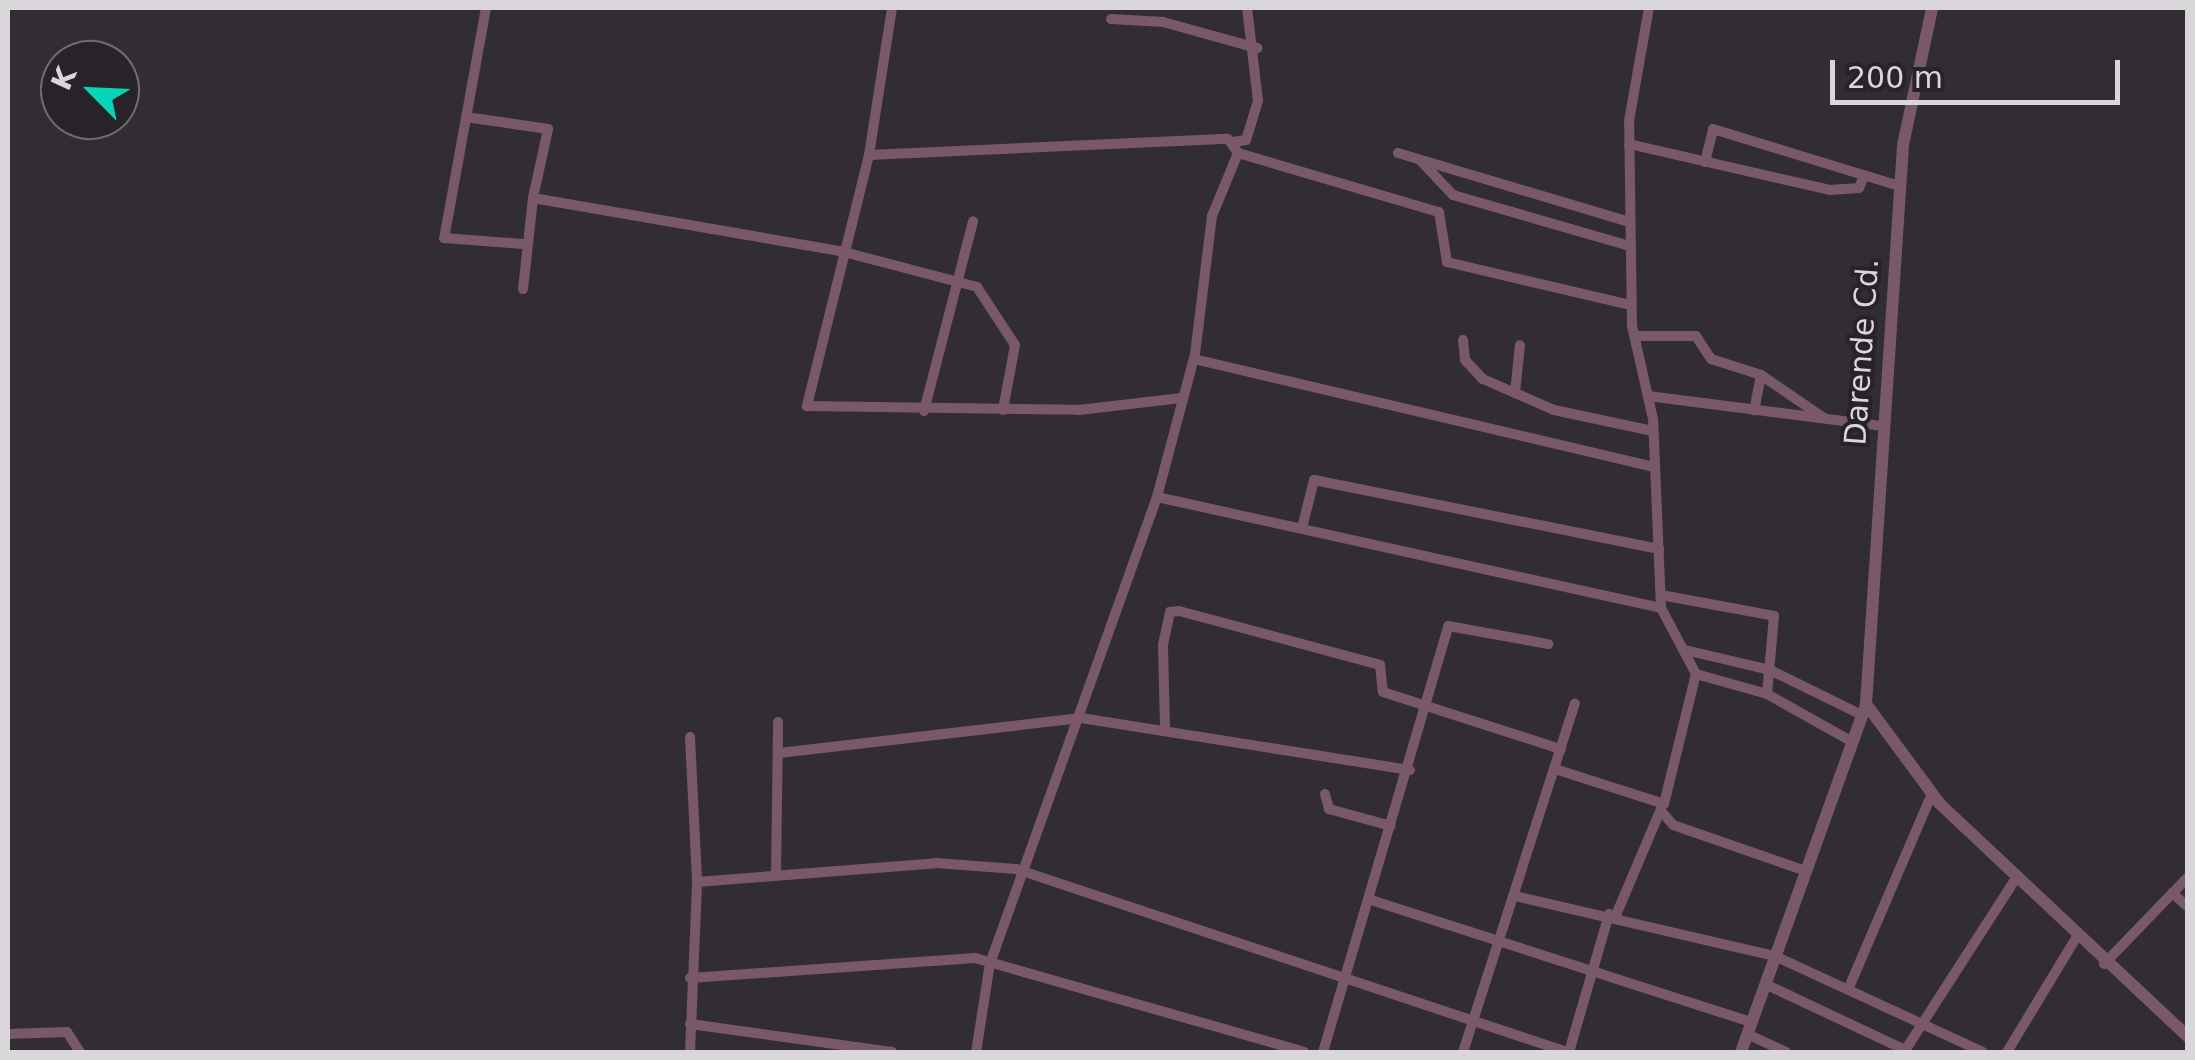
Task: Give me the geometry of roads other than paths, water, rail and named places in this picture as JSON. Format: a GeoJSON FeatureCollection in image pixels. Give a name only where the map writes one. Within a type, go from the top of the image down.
{"type":"FeatureCollection","features":[{"type":"Feature","properties":{"kind":"street"},"geometry":{"type":"LineString","coordinates":[[486,8],[444,238],[524,244]]}},
{"type":"Feature","properties":{"kind":"street"},"geometry":{"type":"LineString","coordinates":[[892,8],[869,155],[840,251],[807,406],[1003,410],[1181,398]]}},
{"type":"Feature","properties":{"kind":"street"},"geometry":{"type":"LineString","coordinates":[[976,1052],[990,963],[1081,718],[1157,497],[1194,360],[1204,252],[1235,148],[1246,140],[1256,112],[1257,48],[1247,8]]}},
{"type":"Feature","properties":{"kind":"street"},"geometry":{"type":"LineString","coordinates":[[697,882],[936,863],[1022,873],[1568,1052],[1612,915],[1662,808],[1696,674],[1661,608],[1654,430],[1632,306],[1629,144],[1649,8]]}},
{"type":"Feature","properties":{"kind":"street","name":"Darende Cd."},"geometry":{"type":"LineString","coordinates":[[1741,1052],[1864,710],[1900,186],[1932,8]]}},
{"type":"Feature","properties":{"kind":"street"},"geometry":{"type":"LineString","coordinates":[[1111,19],[1179,25],[1257,48]]}},
{"type":"Feature","properties":{"kind":"street"},"geometry":{"type":"LineString","coordinates":[[466,118],[548,130],[524,244],[523,289]]}},
{"type":"Feature","properties":{"kind":"street"},"geometry":{"type":"LineString","coordinates":[[1705,162],[1714,129],[1900,186]]}},
{"type":"Feature","properties":{"kind":"street"},"geometry":{"type":"LineString","coordinates":[[1629,144],[1830,190],[1859,188],[1864,176]]}},
{"type":"Feature","properties":{"kind":"street"},"geometry":{"type":"LineString","coordinates":[[869,155],[1235,148],[1439,212],[1447,262],[1632,306]]}},
{"type":"Feature","properties":{"kind":"street"},"geometry":{"type":"LineString","coordinates":[[1398,153],[1630,222]]}},
{"type":"Feature","properties":{"kind":"street"},"geometry":{"type":"LineString","coordinates":[[1419,159],[1453,195],[1630,246]]}},
{"type":"Feature","properties":{"kind":"street"},"geometry":{"type":"LineString","coordinates":[[533,198],[840,251],[956,278],[978,287],[1011,334],[1003,410]]}},
{"type":"Feature","properties":{"kind":"street"},"geometry":{"type":"LineString","coordinates":[[924,411],[974,220]]}},
{"type":"Feature","properties":{"kind":"street"},"geometry":{"type":"LineString","coordinates":[[1635,336],[1696,336],[1711,359],[1761,375],[1824,419]]}},
{"type":"Feature","properties":{"kind":"street"},"geometry":{"type":"LineString","coordinates":[[1463,340],[1473,370],[1516,393],[1654,430]]}},
{"type":"Feature","properties":{"kind":"street"},"geometry":{"type":"LineString","coordinates":[[1516,393],[1520,346]]}},
{"type":"Feature","properties":{"kind":"street"},"geometry":{"type":"LineString","coordinates":[[1194,360],[1655,468]]}},
{"type":"Feature","properties":{"kind":"street"},"geometry":{"type":"LineString","coordinates":[[1754,410],[1761,375]]}},
{"type":"Feature","properties":{"kind":"street"},"geometry":{"type":"LineString","coordinates":[[1648,396],[1881,426]]}},
{"type":"Feature","properties":{"kind":"street"},"geometry":{"type":"LineString","coordinates":[[1303,524],[1314,480],[1658,549]]}},
{"type":"Feature","properties":{"kind":"street"},"geometry":{"type":"LineString","coordinates":[[1157,497],[1303,524],[1661,608]]}},
{"type":"Feature","properties":{"kind":"street"},"geometry":{"type":"LineString","coordinates":[[1660,595],[1767,610],[1767,694]]}},
{"type":"Feature","properties":{"kind":"street"},"geometry":{"type":"LineString","coordinates":[[1165,727],[1162,645],[1170,612],[1179,611],[1380,666],[1384,692],[1560,750]]}},
{"type":"Feature","properties":{"kind":"street"},"geometry":{"type":"LineString","coordinates":[[1323,1052],[1374,901],[1391,826],[1430,708],[1448,626],[1548,644]]}},
{"type":"Feature","properties":{"kind":"street"},"geometry":{"type":"LineString","coordinates":[[1686,650],[1770,670],[1864,710],[1932,794],[2076,938],[2188,1037]]}},
{"type":"Feature","properties":{"kind":"street"},"geometry":{"type":"LineString","coordinates":[[1696,674],[1767,694],[1853,742]]}},
{"type":"Feature","properties":{"kind":"street"},"geometry":{"type":"LineString","coordinates":[[1462,1052],[1575,704]]}},
{"type":"Feature","properties":{"kind":"street"},"geometry":{"type":"LineString","coordinates":[[779,753],[1081,718],[1165,727],[1410,770]]}},
{"type":"Feature","properties":{"kind":"street"},"geometry":{"type":"LineString","coordinates":[[776,873],[778,722]]}},
{"type":"Feature","properties":{"kind":"street"},"geometry":{"type":"LineString","coordinates":[[690,738],[697,882],[690,978],[690,1052]]}},
{"type":"Feature","properties":{"kind":"street"},"geometry":{"type":"LineString","coordinates":[[1555,769],[1662,808],[1673,824],[1806,871]]}},
{"type":"Feature","properties":{"kind":"street"},"geometry":{"type":"LineString","coordinates":[[1325,794],[1329,809],[1391,826]]}},
{"type":"Feature","properties":{"kind":"street"},"geometry":{"type":"LineString","coordinates":[[1850,985],[1932,794]]}},
{"type":"Feature","properties":{"kind":"street"},"geometry":{"type":"LineString","coordinates":[[2104,964],[2188,876]]}},
{"type":"Feature","properties":{"kind":"street"},"geometry":{"type":"LineString","coordinates":[[1766,984],[1904,1051],[1922,1016],[2016,878]]}},
{"type":"Feature","properties":{"kind":"street"},"geometry":{"type":"LineString","coordinates":[[2172,893],[2188,907]]}},
{"type":"Feature","properties":{"kind":"street"},"geometry":{"type":"LineString","coordinates":[[1514,896],[1612,915],[1776,956],[1922,1016],[1983,1052]]}},
{"type":"Feature","properties":{"kind":"street"},"geometry":{"type":"LineString","coordinates":[[1374,901],[1498,944],[1593,971],[1749,1028],[1786,1052]]}},
{"type":"Feature","properties":{"kind":"street"},"geometry":{"type":"LineString","coordinates":[[2007,1052],[2076,938]]}},
{"type":"Feature","properties":{"kind":"street"},"geometry":{"type":"LineString","coordinates":[[690,978],[855,960],[990,963],[1304,1052]]}},
{"type":"Feature","properties":{"kind":"street"},"geometry":{"type":"LineString","coordinates":[[690,1024],[892,1052]]}},
{"type":"Feature","properties":{"kind":"street"},"geometry":{"type":"LineString","coordinates":[[8,1034],[67,1032],[80,1052]]}}]}
